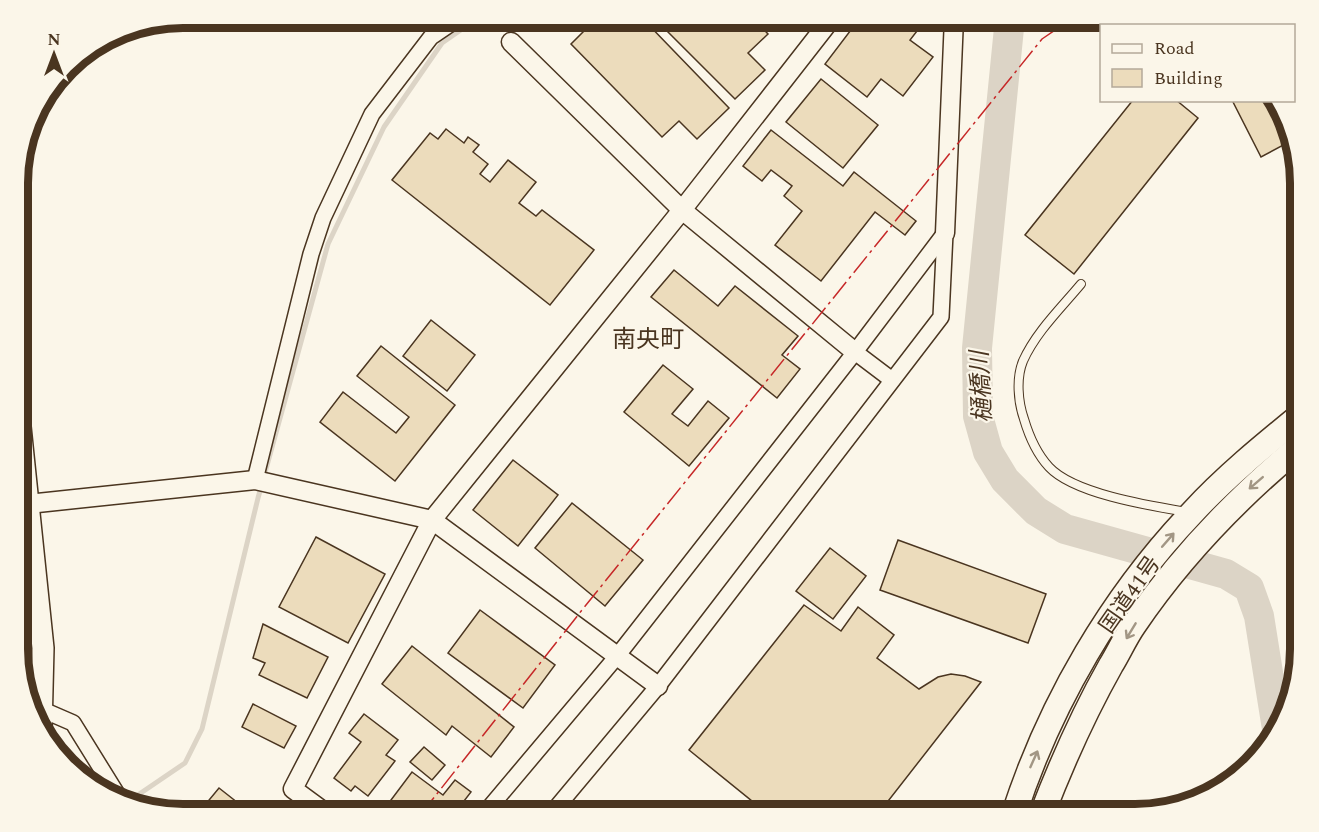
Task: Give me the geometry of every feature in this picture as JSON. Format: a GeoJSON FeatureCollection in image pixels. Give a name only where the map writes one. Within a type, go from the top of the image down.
{"type":"FeatureCollection","features":[{"type":"Feature","properties":{"kind":"highway","name":"国道41号"},"geometry":{"type":"LineString","coordinates":[[1017,803],[1024,782],[1053,717],[1083,661],[1148,564],[1191,513],[1232,473],[1290,424]]}},
{"type":"Feature","properties":{"kind":"highway","name":"国道41号"},"geometry":{"type":"LineString","coordinates":[[1047,803],[1084,713],[1133,627],[1174,571],[1209,530],[1244,493],[1290,454]]}},
{"type":"Feature","properties":{"kind":"main road"},"geometry":{"type":"LineString","coordinates":[[28,504],[43,648],[42,712]]}},
{"type":"Feature","properties":{"kind":"street"},"geometry":{"type":"LineString","coordinates":[[430,28],[432,37]]}},
{"type":"Feature","properties":{"kind":"street"},"geometry":{"type":"LineString","coordinates":[[255,480],[310,254],[323,218],[372,114],[432,37],[445,28]]}},
{"type":"Feature","properties":{"kind":"street"},"geometry":{"type":"LineString","coordinates":[[313,804],[293,789],[432,520],[682,210],[824,28]]}},
{"type":"Feature","properties":{"kind":"street"},"geometry":{"type":"LineString","coordinates":[[561,804],[658,686],[941,317],[954,28]]}},
{"type":"Feature","properties":{"kind":"street"},"geometry":{"type":"LineString","coordinates":[[511,42],[682,210],[892,380]]}},
{"type":"Feature","properties":{"kind":"street"},"geometry":{"type":"LineString","coordinates":[[493,804],[618,655],[945,233]]}},
{"type":"Feature","properties":{"kind":"street"},"geometry":{"type":"LineString","coordinates":[[28,504],[255,480],[432,520],[658,686]]}},
{"type":"Feature","properties":{"kind":"street"},"geometry":{"type":"LineString","coordinates":[[46,719],[73,723],[112,786]]}},
{"type":"Feature","properties":{"kind":"lane"},"geometry":{"type":"LineString","coordinates":[[1081,284],[1043,329],[1022,362],[1017,399],[1030,439],[1050,468],[1081,487],[1145,505],[1191,513]]}},
{"type":"Feature","properties":{"kind":"building"},"geometry":{"type":"Polygon","coordinates":[[[587,28],[652,28],[729,108],[697,139],[679,121],[662,137],[571,44],[587,28]]]}},
{"type":"Feature","properties":{"kind":"building"},"geometry":{"type":"Polygon","coordinates":[[[664,28],[762,28],[768,34],[748,53],[765,70],[735,99],[664,28]]]}},
{"type":"Feature","properties":{"kind":"building"},"geometry":{"type":"Polygon","coordinates":[[[852,28],[919,28],[910,40],[933,57],[903,96],[881,79],[867,97],[825,64],[852,28]]]}},
{"type":"Feature","properties":{"kind":"building"},"geometry":{"type":"Polygon","coordinates":[[[821,79],[878,125],[843,168],[786,122],[821,79]]]}},
{"type":"Feature","properties":{"kind":"building"},"geometry":{"type":"Polygon","coordinates":[[[1131,102],[1178,102],[1198,118],[1074,274],[1025,235],[1131,102]]]}},
{"type":"Feature","properties":{"kind":"building"},"geometry":{"type":"Polygon","coordinates":[[[1233,102],[1267,102],[1270,106],[1285,144],[1261,157],[1233,102]]]}},
{"type":"Feature","properties":{"kind":"building"},"geometry":{"type":"Polygon","coordinates":[[[446,129],[464,143],[468,137],[479,145],[473,152],[488,164],[480,174],[490,182],[508,160],[536,182],[519,203],[536,216],[542,210],[594,250],[550,305],[392,180],[430,133],[438,139],[446,129]]]}},
{"type":"Feature","properties":{"kind":"building"},"geometry":{"type":"Polygon","coordinates":[[[771,130],[843,186],[854,172],[916,221],[905,235],[875,212],[821,281],[775,245],[802,211],[784,196],[792,186],[771,170],[762,181],[743,166],[771,130]]]}},
{"type":"Feature","properties":{"kind":"building"},"geometry":{"type":"Polygon","coordinates":[[[674,270],[718,306],[735,286],[798,336],[782,355],[800,369],[777,398],[651,297],[674,270]]]}},
{"type":"Feature","properties":{"kind":"building"},"geometry":{"type":"Polygon","coordinates":[[[431,320],[475,355],[447,391],[403,356],[431,320]]]}},
{"type":"Feature","properties":{"kind":"building"},"geometry":{"type":"Polygon","coordinates":[[[381,346],[455,405],[395,481],[320,422],[343,392],[396,433],[409,417],[357,376],[381,346]]]}},
{"type":"Feature","properties":{"kind":"building"},"geometry":{"type":"Polygon","coordinates":[[[663,365],[693,389],[672,414],[688,426],[708,401],[729,418],[689,466],[624,412],[663,365]]]}},
{"type":"Feature","properties":{"kind":"building"},"geometry":{"type":"Polygon","coordinates":[[[513,460],[558,495],[518,546],[473,510],[513,460]]]}},
{"type":"Feature","properties":{"kind":"building"},"geometry":{"type":"Polygon","coordinates":[[[572,503],[643,560],[605,606],[535,548],[572,503]]]}},
{"type":"Feature","properties":{"kind":"building"},"geometry":{"type":"Polygon","coordinates":[[[316,537],[385,574],[348,643],[279,607],[316,537]]]}},
{"type":"Feature","properties":{"kind":"building"},"geometry":{"type":"Polygon","coordinates":[[[898,540],[1046,594],[1028,643],[880,590],[898,540]]]}},
{"type":"Feature","properties":{"kind":"building"},"geometry":{"type":"Polygon","coordinates":[[[830,548],[866,576],[833,619],[796,591],[830,548]]]}},
{"type":"Feature","properties":{"kind":"building"},"geometry":{"type":"Polygon","coordinates":[[[804,605],[841,631],[858,607],[894,635],[877,658],[919,689],[938,677],[951,674],[981,682],[886,803],[755,803],[689,750],[804,605]]]}},
{"type":"Feature","properties":{"kind":"building"},"geometry":{"type":"Polygon","coordinates":[[[480,610],[555,665],[523,708],[448,653],[480,610]]]}},
{"type":"Feature","properties":{"kind":"building"},"geometry":{"type":"Polygon","coordinates":[[[263,624],[328,657],[307,698],[259,675],[265,663],[253,658],[263,624]]]}},
{"type":"Feature","properties":{"kind":"building"},"geometry":{"type":"Polygon","coordinates":[[[412,646],[514,727],[491,757],[452,726],[446,735],[382,684],[412,646]]]}},
{"type":"Feature","properties":{"kind":"building"},"geometry":{"type":"Polygon","coordinates":[[[253,704],[296,726],[284,748],[242,727],[253,704]]]}},
{"type":"Feature","properties":{"kind":"building"},"geometry":{"type":"Polygon","coordinates":[[[364,714],[398,740],[386,755],[395,761],[368,796],[355,786],[351,791],[334,778],[361,742],[349,733],[364,714]]]}},
{"type":"Feature","properties":{"kind":"building"},"geometry":{"type":"Polygon","coordinates":[[[424,747],[445,765],[432,780],[410,762],[424,747]]]}},
{"type":"Feature","properties":{"kind":"building"},"geometry":{"type":"Polygon","coordinates":[[[412,772],[443,795],[455,780],[471,792],[462,804],[388,804],[412,772]]]}},
{"type":"Feature","properties":{"kind":"building"},"geometry":{"type":"Polygon","coordinates":[[[219,788],[239,804],[206,804],[219,788]]]}},
{"type":"Feature","properties":{"kind":"waterway"},"geometry":{"type":"LineString","coordinates":[[137,796],[185,763],[202,729],[258,498],[328,244],[384,127],[442,43],[464,28]]}},
{"type":"Feature","properties":{"kind":"waterway","name":"樋橋川"},"geometry":{"type":"LineString","coordinates":[[1009,28],[977,348],[978,416],[988,452],[1005,480],[1036,511],[1065,529],[1226,574],[1249,588],[1259,616],[1275,717]]}},
{"type":"Feature","properties":{"kind":"power"},"geometry":{"type":"LineString","coordinates":[[429,804],[582,610],[1042,39],[1058,28]]}},
{"type":"Feature","properties":{"kind":"district","name":"南央町"},"geometry":{"type":"Point","coordinates":[648,339]}}]}
